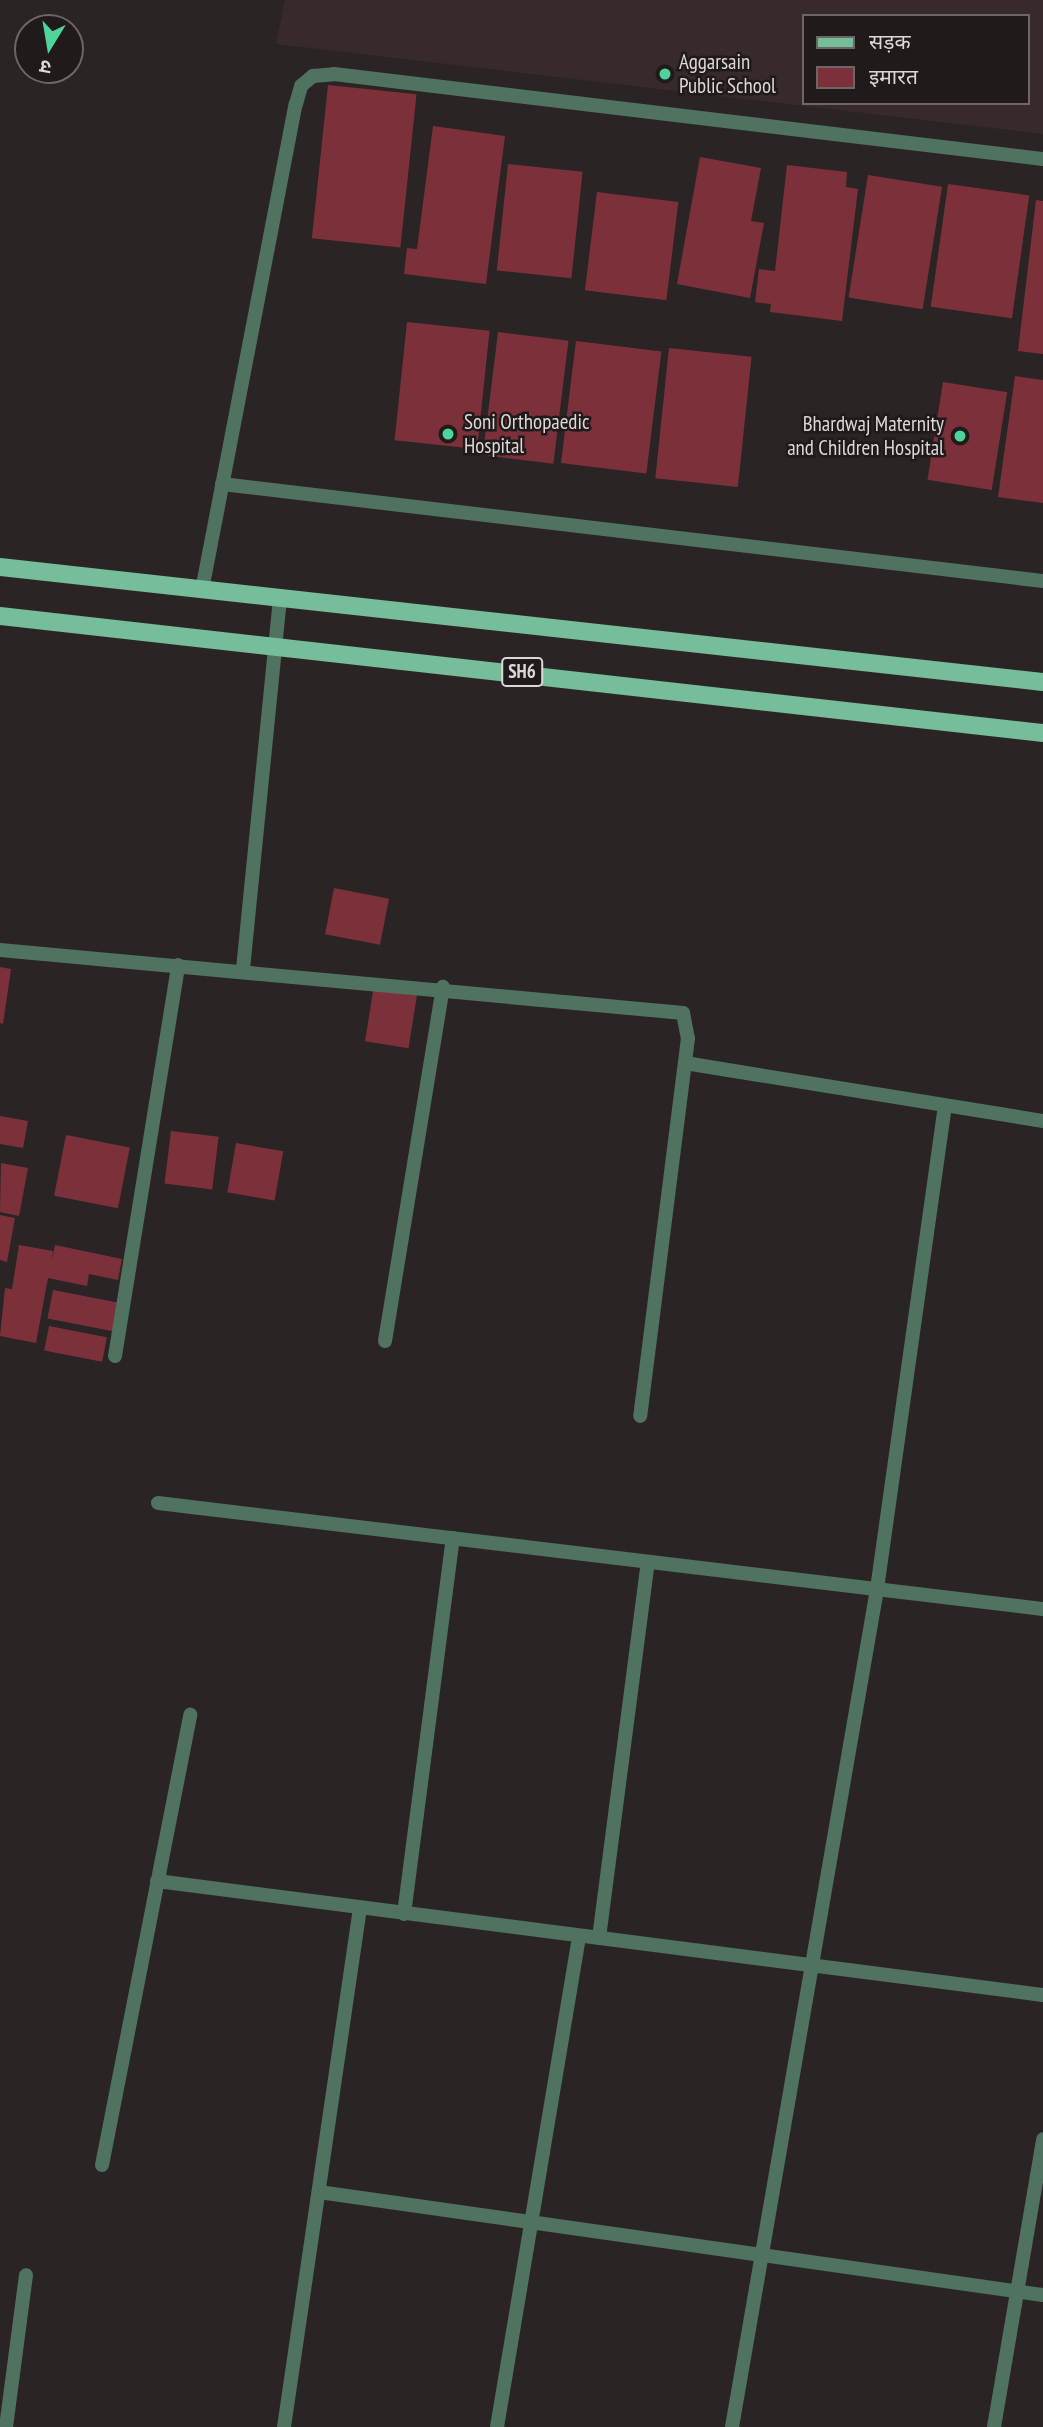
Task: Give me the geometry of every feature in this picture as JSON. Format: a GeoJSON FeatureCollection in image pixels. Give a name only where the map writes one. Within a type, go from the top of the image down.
{"type":"FeatureCollection","features":[{"type":"Feature","properties":{"kind":"main road","name":"SH6"},"geometry":{"type":"LineString","coordinates":[[0,567],[280,601],[1043,682]]}},
{"type":"Feature","properties":{"kind":"main road","name":"SH6"},"geometry":{"type":"LineString","coordinates":[[0,616],[1043,733]]}},
{"type":"Feature","properties":{"kind":"street"},"geometry":{"type":"LineString","coordinates":[[202,590],[296,104],[301,86],[313,76],[334,74],[1043,159]]}},
{"type":"Feature","properties":{"kind":"street"},"geometry":{"type":"LineString","coordinates":[[222,484],[1043,582]]}},
{"type":"Feature","properties":{"kind":"street"},"geometry":{"type":"LineString","coordinates":[[243,969],[280,601]]}},
{"type":"Feature","properties":{"kind":"street"},"geometry":{"type":"LineString","coordinates":[[0,950],[243,969],[670,1009],[689,1024],[640,1416]]}},
{"type":"Feature","properties":{"kind":"street"},"geometry":{"type":"LineString","coordinates":[[115,1356],[178,965]]}},
{"type":"Feature","properties":{"kind":"street"},"geometry":{"type":"LineString","coordinates":[[385,1340],[443,987]]}},
{"type":"Feature","properties":{"kind":"street"},"geometry":{"type":"LineString","coordinates":[[685,1062],[1043,1121]]}},
{"type":"Feature","properties":{"kind":"street"},"geometry":{"type":"LineString","coordinates":[[732,2427],[877,1589],[946,1105]]}},
{"type":"Feature","properties":{"kind":"street"},"geometry":{"type":"LineString","coordinates":[[158,1503],[1043,1609]]}},
{"type":"Feature","properties":{"kind":"street"},"geometry":{"type":"LineString","coordinates":[[404,1914],[453,1538]]}},
{"type":"Feature","properties":{"kind":"street"},"geometry":{"type":"LineString","coordinates":[[599,1938],[648,1562]]}},
{"type":"Feature","properties":{"kind":"street"},"geometry":{"type":"LineString","coordinates":[[102,2165],[190,1715]]}},
{"type":"Feature","properties":{"kind":"street"},"geometry":{"type":"LineString","coordinates":[[158,1881],[1043,1995]]}},
{"type":"Feature","properties":{"kind":"street"},"geometry":{"type":"LineString","coordinates":[[284,2427],[360,1908]]}},
{"type":"Feature","properties":{"kind":"street"},"geometry":{"type":"LineString","coordinates":[[497,2427],[579,1936]]}},
{"type":"Feature","properties":{"kind":"street"},"geometry":{"type":"LineString","coordinates":[[994,2427],[1043,2139]]}},
{"type":"Feature","properties":{"kind":"street"},"geometry":{"type":"LineString","coordinates":[[318,2192],[1043,2295]]}},
{"type":"Feature","properties":{"kind":"street"},"geometry":{"type":"LineString","coordinates":[[6,2427],[26,2275]]}},
{"type":"Feature","properties":{"kind":"shaded area","name":"Aggarsain Public School"},"geometry":{"type":"Polygon","coordinates":[[[285,0],[1043,0],[1043,134],[276,44],[285,0]]]}},
{"type":"Feature","properties":{"kind":"building"},"geometry":{"type":"Polygon","coordinates":[[[328,85],[417,94],[400,247],[312,238],[328,85]]]}},
{"type":"Feature","properties":{"kind":"building"},"geometry":{"type":"Polygon","coordinates":[[[433,126],[505,136],[486,284],[404,274],[407,248],[417,249],[433,126]]]}},
{"type":"Feature","properties":{"kind":"building"},"geometry":{"type":"Polygon","coordinates":[[[700,157],[761,168],[751,221],[764,223],[750,298],[677,284],[700,157]]]}},
{"type":"Feature","properties":{"kind":"building"},"geometry":{"type":"Polygon","coordinates":[[[508,164],[583,172],[571,278],[497,270],[508,164]]]}},
{"type":"Feature","properties":{"kind":"building"},"geometry":{"type":"Polygon","coordinates":[[[787,165],[847,172],[846,187],[858,189],[842,321],[770,312],[771,304],[755,302],[759,269],[775,271],[787,165]]]}},
{"type":"Feature","properties":{"kind":"building"},"geometry":{"type":"Polygon","coordinates":[[[868,175],[942,187],[923,309],[849,297],[868,175]]]}},
{"type":"Feature","properties":{"kind":"building"},"geometry":{"type":"Polygon","coordinates":[[[948,184],[1029,195],[1012,318],[931,307],[948,184]]]}},
{"type":"Feature","properties":{"kind":"building"},"geometry":{"type":"Polygon","coordinates":[[[597,192],[678,202],[666,300],[585,290],[597,192]]]}},
{"type":"Feature","properties":{"kind":"building"},"geometry":{"type":"Polygon","coordinates":[[[1036,200],[1043,201],[1043,354],[1018,351],[1036,200]]]}},
{"type":"Feature","properties":{"kind":"building"},"geometry":{"type":"Polygon","coordinates":[[[407,322],[490,331],[477,449],[395,440],[407,322]]]}},
{"type":"Feature","properties":{"kind":"building"},"geometry":{"type":"Polygon","coordinates":[[[498,332],[568,341],[553,464],[483,455],[498,332]]]}},
{"type":"Feature","properties":{"kind":"building"},"geometry":{"type":"Polygon","coordinates":[[[576,341],[661,351],[646,474],[561,463],[576,341]]]}},
{"type":"Feature","properties":{"kind":"building"},"geometry":{"type":"Polygon","coordinates":[[[669,348],[752,357],[738,487],[655,478],[669,348]]]}},
{"type":"Feature","properties":{"kind":"building"},"geometry":{"type":"Polygon","coordinates":[[[1015,376],[1043,380],[1043,503],[998,497],[1015,376]]]}},
{"type":"Feature","properties":{"kind":"building"},"geometry":{"type":"Polygon","coordinates":[[[943,382],[1007,392],[992,490],[928,480],[943,382]]]}},
{"type":"Feature","properties":{"kind":"building"},"geometry":{"type":"Polygon","coordinates":[[[334,888],[389,899],[380,945],[325,934],[334,888]]]}},
{"type":"Feature","properties":{"kind":"building"},"geometry":{"type":"Polygon","coordinates":[[[0,967],[11,969],[3,1024],[0,1023],[0,967]]]}},
{"type":"Feature","properties":{"kind":"building"},"geometry":{"type":"Polygon","coordinates":[[[374,985],[417,992],[409,1048],[365,1041],[374,985]]]}},
{"type":"Feature","properties":{"kind":"building"},"geometry":{"type":"Polygon","coordinates":[[[0,1116],[28,1121],[23,1148],[0,1144],[0,1116]]]}},
{"type":"Feature","properties":{"kind":"building"},"geometry":{"type":"Polygon","coordinates":[[[171,1131],[219,1137],[212,1189],[165,1184],[171,1131]]]}},
{"type":"Feature","properties":{"kind":"building"},"geometry":{"type":"Polygon","coordinates":[[[66,1135],[130,1147],[118,1208],[54,1196],[66,1135]]]}},
{"type":"Feature","properties":{"kind":"building"},"geometry":{"type":"Polygon","coordinates":[[[236,1143],[283,1151],[275,1201],[227,1192],[236,1143]]]}},
{"type":"Feature","properties":{"kind":"building"},"geometry":{"type":"Polygon","coordinates":[[[1,1163],[28,1168],[19,1216],[0,1212],[1,1163]]]}},
{"type":"Feature","properties":{"kind":"building"},"geometry":{"type":"Polygon","coordinates":[[[0,1215],[15,1218],[7,1262],[0,1260],[0,1215]]]}},
{"type":"Feature","properties":{"kind":"building"},"geometry":{"type":"Polygon","coordinates":[[[19,1245],[53,1251],[52,1260],[55,1245],[122,1259],[118,1280],[89,1274],[87,1286],[48,1278],[36,1343],[0,1336],[5,1288],[12,1289],[19,1245]]]}},
{"type":"Feature","properties":{"kind":"building"},"geometry":{"type":"Polygon","coordinates":[[[53,1290],[119,1303],[113,1331],[47,1318],[53,1290]]]}},
{"type":"Feature","properties":{"kind":"building"},"geometry":{"type":"Polygon","coordinates":[[[49,1326],[107,1337],[102,1362],[44,1351],[49,1326]]]}},
{"type":"Feature","properties":{"kind":"place","name":"Aggarsain Public School"},"geometry":{"type":"Point","coordinates":[665,74]}},
{"type":"Feature","properties":{"kind":"place","name":"Soni Orthopaedic Hospital"},"geometry":{"type":"Point","coordinates":[448,434]}},
{"type":"Feature","properties":{"kind":"place","name":"Bhardwaj Maternity and Children Hospital"},"geometry":{"type":"Point","coordinates":[960,436]}}]}
